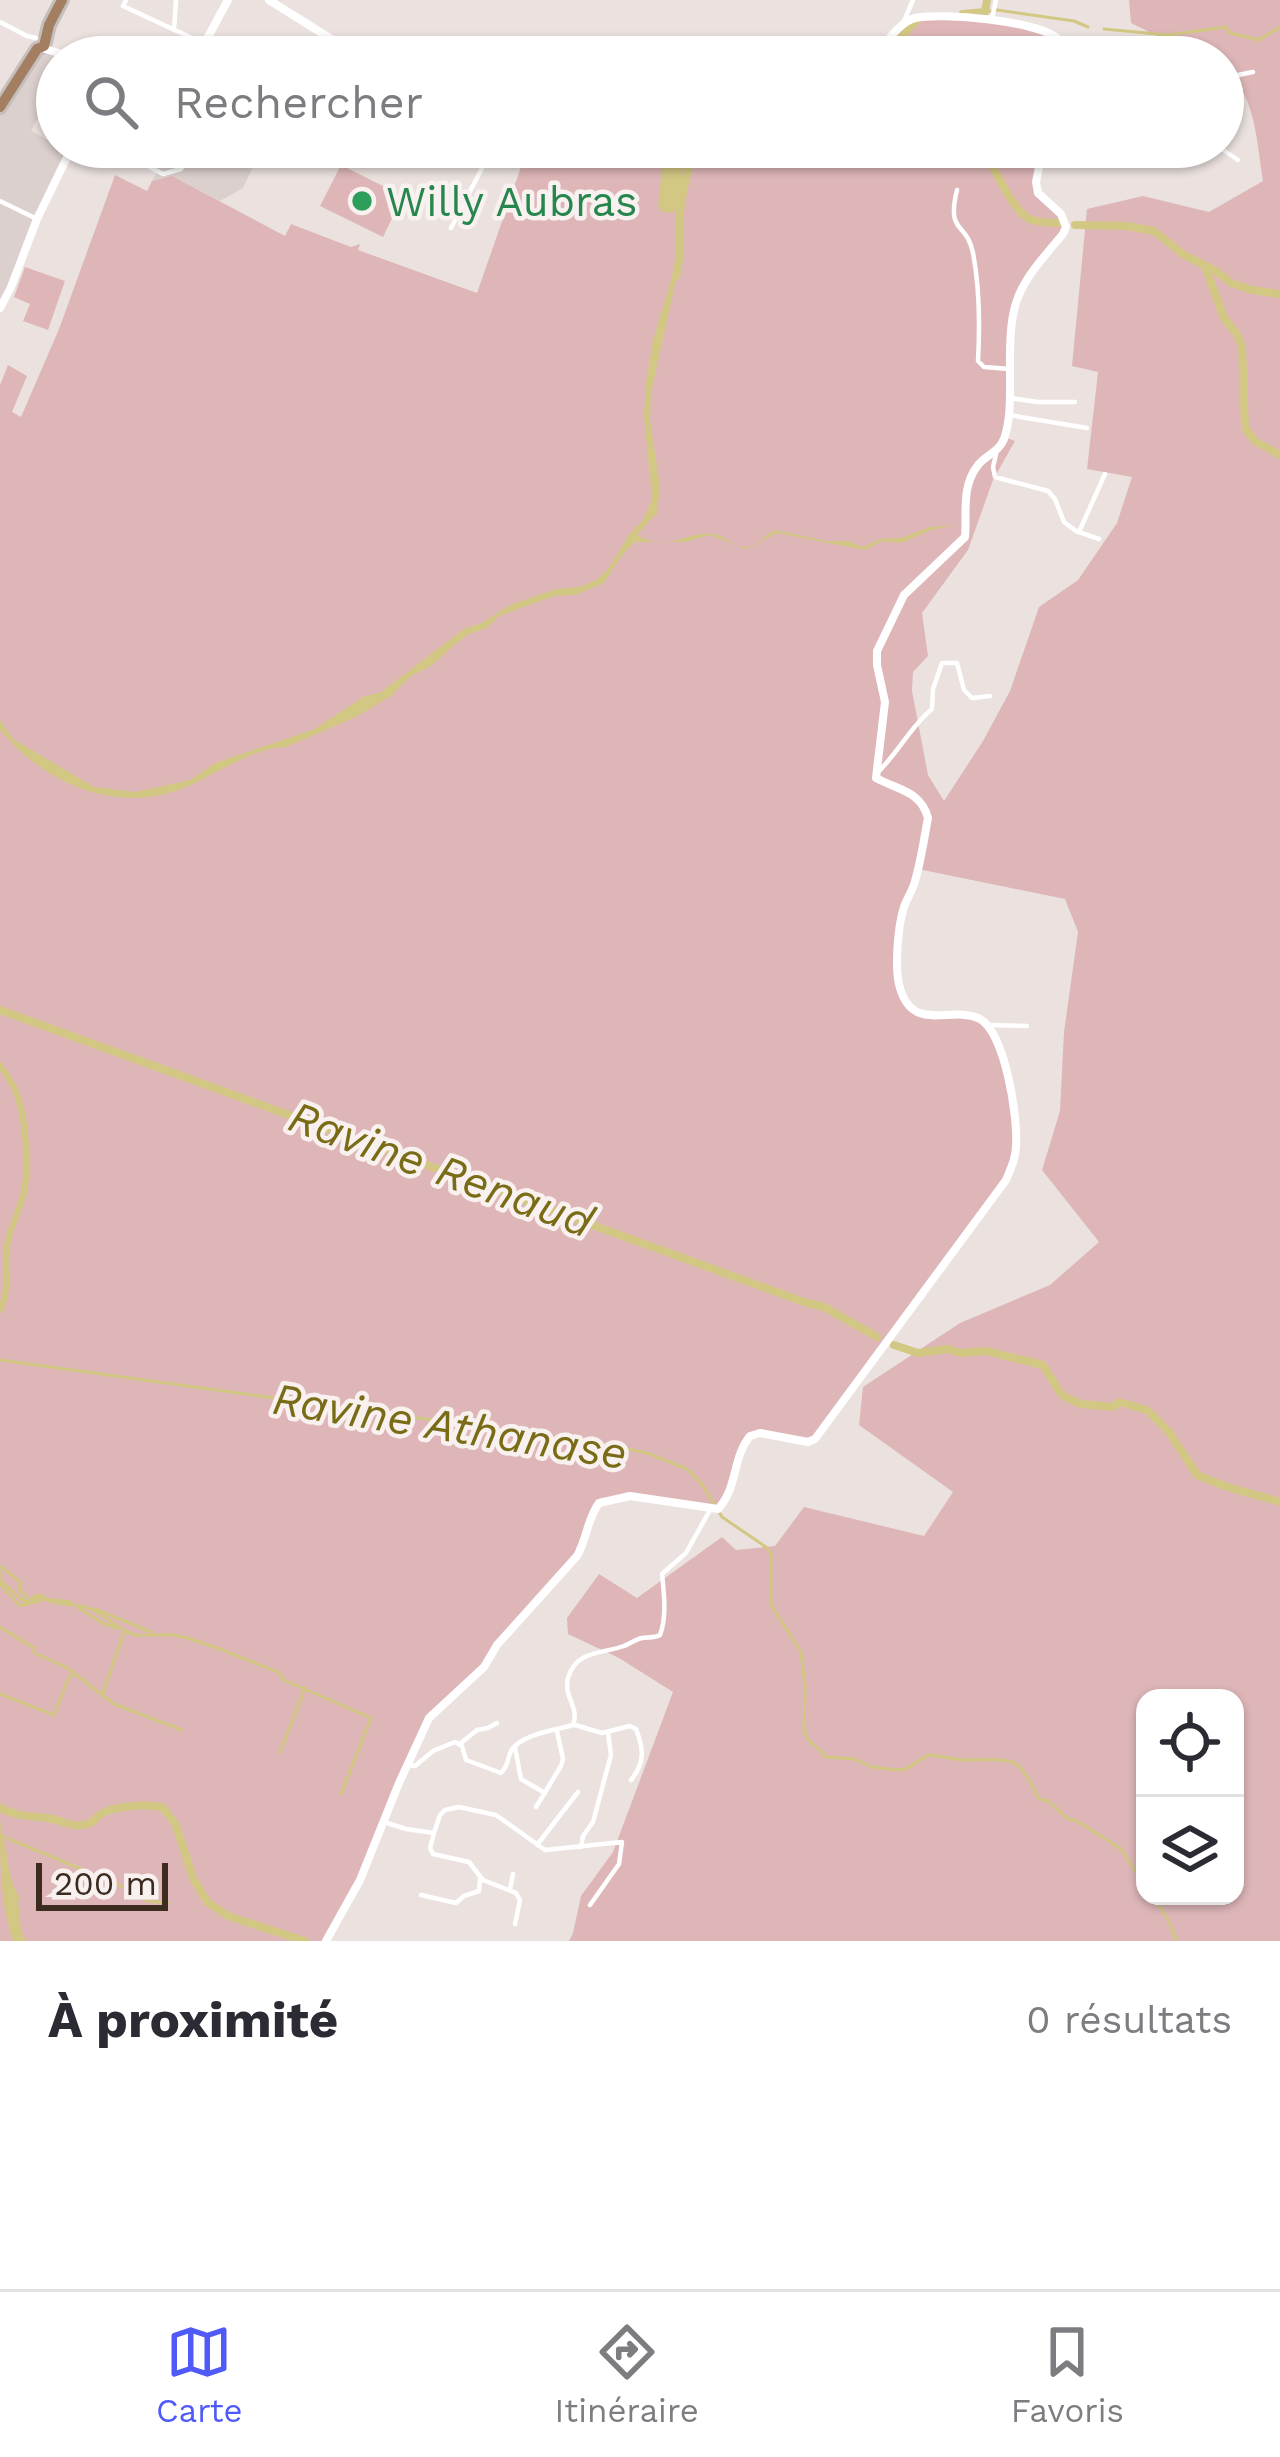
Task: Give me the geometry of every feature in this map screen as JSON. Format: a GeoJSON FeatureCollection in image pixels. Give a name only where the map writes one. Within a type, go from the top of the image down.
{"type":"FeatureCollection","features":[{"type":"Feature","properties":{"kind":"main road"},"geometry":{"type":"LineString","coordinates":[[43,36],[62,0]]}},
{"type":"Feature","properties":{"kind":"main road"},"geometry":{"type":"LineString","coordinates":[[0,104],[36,48]]}},
{"type":"Feature","properties":{"kind":"street"},"geometry":{"type":"LineString","coordinates":[[174,30],[176,0]]}},
{"type":"Feature","properties":{"kind":"street"},"geometry":{"type":"LineString","coordinates":[[208,36],[228,0]]}},
{"type":"Feature","properties":{"kind":"street"},"geometry":{"type":"LineString","coordinates":[[269,0],[326,36]]}},
{"type":"Feature","properties":{"kind":"street"},"geometry":{"type":"LineString","coordinates":[[902,26],[913,0]]}},
{"type":"Feature","properties":{"kind":"street"},"geometry":{"type":"LineString","coordinates":[[992,18],[996,0]]}},
{"type":"Feature","properties":{"kind":"street"},"geometry":{"type":"LineString","coordinates":[[125,3],[187,36]]}},
{"type":"Feature","properties":{"kind":"street"},"geometry":{"type":"LineString","coordinates":[[893,36],[918,17],[992,18],[1052,36]]}},
{"type":"Feature","properties":{"kind":"street"},"geometry":{"type":"LineString","coordinates":[[0,22],[36,41]]}},
{"type":"Feature","properties":{"kind":"street"},"geometry":{"type":"LineString","coordinates":[[1244,74],[1253,72]]}},
{"type":"Feature","properties":{"kind":"street"},"geometry":{"type":"LineString","coordinates":[[0,308],[63,168]]}},
{"type":"Feature","properties":{"kind":"street"},"geometry":{"type":"LineString","coordinates":[[152,168],[164,174],[182,168]]}},
{"type":"Feature","properties":{"kind":"street"},"geometry":{"type":"LineString","coordinates":[[451,228],[482,168]]}},
{"type":"Feature","properties":{"kind":"street"},"geometry":{"type":"LineString","coordinates":[[1039,168],[1038,193],[1066,224],[1018,293],[1009,329],[1009,415],[993,467],[995,477],[1048,491],[1064,522],[1099,539]]}},
{"type":"Feature","properties":{"kind":"street"},"geometry":{"type":"LineString","coordinates":[[957,190],[954,220],[973,251],[981,308],[978,361],[984,367],[1010,369]]}},
{"type":"Feature","properties":{"kind":"street"},"geometry":{"type":"LineString","coordinates":[[0,201],[38,219]]}},
{"type":"Feature","properties":{"kind":"street"},"geometry":{"type":"LineString","coordinates":[[1010,398],[1075,402]]}},
{"type":"Feature","properties":{"kind":"street"},"geometry":{"type":"LineString","coordinates":[[1009,415],[1087,428]]}},
{"type":"Feature","properties":{"kind":"street"},"geometry":{"type":"LineString","coordinates":[[997,451],[981,462],[971,479],[961,543],[904,595],[877,651],[885,702],[875,775],[911,792],[928,818],[914,886],[902,912],[897,973],[905,1001],[930,1017],[971,1016],[988,1024],[1027,1027]]}},
{"type":"Feature","properties":{"kind":"street"},"geometry":{"type":"LineString","coordinates":[[1077,532],[1105,474]]}},
{"type":"Feature","properties":{"kind":"street"},"geometry":{"type":"LineString","coordinates":[[875,775],[932,709],[942,664],[957,663],[964,690],[972,698],[990,696]]}},
{"type":"Feature","properties":{"kind":"street"},"geometry":{"type":"LineString","coordinates":[[326,1941],[360,1880],[424,1726],[484,1667],[496,1645],[577,1556],[599,1503],[630,1496],[718,1509],[727,1500],[740,1451],[749,1436],[815,1439],[1006,1180],[1016,1148],[1015,1110],[988,1024]]}},
{"type":"Feature","properties":{"kind":"street"},"geometry":{"type":"LineString","coordinates":[[574,1725],[577,1715],[567,1684],[579,1659],[660,1634],[664,1625],[662,1574],[686,1553],[710,1510]]}},
{"type":"Feature","properties":{"kind":"street"},"geometry":{"type":"LineString","coordinates":[[460,1744],[477,1730],[497,1723]]}},
{"type":"Feature","properties":{"kind":"street"},"geometry":{"type":"LineString","coordinates":[[460,1744],[466,1760],[501,1773],[514,1746],[549,1730],[574,1725],[608,1733],[630,1726],[638,1731],[642,1763],[632,1780]]}},
{"type":"Feature","properties":{"kind":"street"},"geometry":{"type":"LineString","coordinates":[[536,1807],[563,1760],[556,1730]]}},
{"type":"Feature","properties":{"kind":"street"},"geometry":{"type":"LineString","coordinates":[[581,1847],[593,1822],[609,1761],[608,1733]]}},
{"type":"Feature","properties":{"kind":"street"},"geometry":{"type":"LineString","coordinates":[[408,1765],[415,1766],[433,1751],[455,1742],[460,1744]]}},
{"type":"Feature","properties":{"kind":"street"},"geometry":{"type":"LineString","coordinates":[[514,1746],[521,1778],[545,1793]]}},
{"type":"Feature","properties":{"kind":"street"},"geometry":{"type":"LineString","coordinates":[[537,1845],[578,1792]]}},
{"type":"Feature","properties":{"kind":"street"},"geometry":{"type":"LineString","coordinates":[[529,1896],[485,1882],[469,1862],[433,1854],[434,1833],[445,1810],[459,1807],[496,1815],[545,1850],[622,1841],[620,1864],[590,1905]]}},
{"type":"Feature","properties":{"kind":"street"},"geometry":{"type":"LineString","coordinates":[[384,1822],[434,1833]]}},
{"type":"Feature","properties":{"kind":"street"},"geometry":{"type":"LineString","coordinates":[[510,1889],[514,1874]]}},
{"type":"Feature","properties":{"kind":"street"},"geometry":{"type":"LineString","coordinates":[[421,1895],[456,1903],[479,1891],[481,1878]]}},
{"type":"Feature","properties":{"kind":"street"},"geometry":{"type":"LineString","coordinates":[[515,1924],[519,1896]]}},
{"type":"Feature","properties":{"kind":"shaded area"},"geometry":{"type":"Polygon","coordinates":[[[1129,0],[1280,0],[1280,1941],[569,1941],[581,1896],[613,1852],[673,1692],[619,1658],[568,1634],[567,1618],[599,1574],[637,1598],[722,1537],[736,1550],[775,1546],[804,1507],[924,1536],[953,1492],[859,1425],[863,1387],[960,1323],[1050,1285],[1099,1242],[1042,1170],[1060,1111],[1064,1032],[1078,932],[1065,899],[918,869],[902,912],[900,988],[916,1011],[971,1015],[989,1025],[1012,1097],[1014,1163],[815,1439],[750,1436],[730,1491],[718,1509],[630,1496],[599,1503],[583,1546],[484,1667],[429,1718],[360,1880],[326,1941],[0,1941],[0,385],[8,365],[27,376],[12,412],[21,417],[115,175],[147,191],[152,181],[172,176],[285,236],[291,224],[351,247],[360,244],[358,250],[477,293],[521,168],[1039,168],[1036,188],[1066,224],[1031,271],[1012,310],[1004,437],[1015,441],[993,480],[968,550],[922,613],[928,656],[913,672],[912,691],[928,775],[944,801],[1010,691],[1039,607],[1078,580],[1117,523],[1132,477],[1087,469],[1098,372],[1072,366],[1087,209],[1143,196],[1209,212],[1263,181],[1244,95],[1244,36],[1157,36],[1131,23],[1129,0]]]}},
{"type":"Feature","properties":{"kind":"shaded area"},"geometry":{"type":"Polygon","coordinates":[[[992,18],[1052,36],[893,36],[910,19],[992,18]]]}},
{"type":"Feature","properties":{"kind":"shaded area"},"geometry":{"type":"Polygon","coordinates":[[[36,51],[36,122],[31,131],[36,134],[36,168],[63,168],[0,303],[0,112],[36,51]]]}},
{"type":"Feature","properties":{"kind":"shaded area"},"geometry":{"type":"Polygon","coordinates":[[[150,168],[252,168],[243,188],[220,201],[172,176],[152,181],[157,172],[150,168]]]}},
{"type":"Feature","properties":{"kind":"shaded area","name":"Willy Aubras"},"geometry":{"type":"Polygon","coordinates":[[[339,168],[403,196],[383,237],[320,206],[339,168]]]}},
{"type":"Feature","properties":{"kind":"shaded area"},"geometry":{"type":"Polygon","coordinates":[[[662,168],[683,168],[679,205],[672,213],[658,206],[662,168]]]}},
{"type":"Feature","properties":{"kind":"shaded area"},"geometry":{"type":"Polygon","coordinates":[[[25,267],[65,281],[48,330],[23,321],[30,304],[14,297],[25,267]]]}},
{"type":"Feature","properties":{"kind":"shaded area"},"geometry":{"type":"Polygon","coordinates":[[[678,271],[651,393],[660,486],[657,513],[637,535],[659,542],[635,542],[604,583],[499,616],[356,717],[286,747],[250,755],[165,794],[139,798],[87,790],[40,767],[0,730],[0,720],[13,739],[94,787],[135,792],[190,780],[215,763],[315,729],[363,697],[381,692],[464,629],[510,605],[596,580],[643,520],[652,499],[644,416],[653,340],[678,271]]]}},
{"type":"Feature","properties":{"kind":"shaded area"},"geometry":{"type":"Polygon","coordinates":[[[957,525],[901,543],[882,541],[865,550],[777,533],[746,549],[710,535],[669,542],[714,534],[745,547],[775,530],[863,547],[880,539],[901,538],[930,527],[957,525]]]}},
{"type":"Feature","properties":{"kind":"shaded area"},"geometry":{"type":"Polygon","coordinates":[[[0,1821],[2,1834],[8,1838],[4,1839],[8,1863],[21,1899],[21,1930],[26,1941],[13,1941],[5,1912],[0,1821]]]}},
{"type":"Feature","properties":{"kind":"waterway"},"geometry":{"type":"LineString","coordinates":[[963,14],[985,12],[987,0]]}},
{"type":"Feature","properties":{"kind":"waterway"},"geometry":{"type":"LineString","coordinates":[[997,10],[1088,27]]}},
{"type":"Feature","properties":{"kind":"waterway"},"geometry":{"type":"LineString","coordinates":[[985,12],[991,11]]}},
{"type":"Feature","properties":{"kind":"waterway"},"geometry":{"type":"LineString","coordinates":[[902,36],[916,21]]}},
{"type":"Feature","properties":{"kind":"waterway"},"geometry":{"type":"LineString","coordinates":[[1104,29],[1168,35],[1226,27],[1242,36]]}},
{"type":"Feature","properties":{"kind":"waterway"},"geometry":{"type":"LineString","coordinates":[[1244,36],[1259,40],[1280,27]]}},
{"type":"Feature","properties":{"kind":"waterway"},"geometry":{"type":"LineString","coordinates":[[676,276],[689,168]]}},
{"type":"Feature","properties":{"kind":"waterway"},"geometry":{"type":"LineString","coordinates":[[994,168],[1025,216],[1062,223]]}},
{"type":"Feature","properties":{"kind":"waterway"},"geometry":{"type":"LineString","coordinates":[[1075,225],[1154,231],[1231,283],[1280,294]]}},
{"type":"Feature","properties":{"kind":"waterway"},"geometry":{"type":"LineString","coordinates":[[1206,269],[1224,318],[1242,347],[1245,428],[1255,441],[1280,455]]}},
{"type":"Feature","properties":{"kind":"waterway","name":"Ravine Renaud"},"geometry":{"type":"LineString","coordinates":[[0,1010],[824,1307],[877,1337]]}},
{"type":"Feature","properties":{"kind":"waterway"},"geometry":{"type":"LineString","coordinates":[[0,1065],[21,1108],[26,1158],[24,1192],[7,1245],[0,1310]]}},
{"type":"Feature","properties":{"kind":"waterway","name":"Ravine Renaud"},"geometry":{"type":"LineString","coordinates":[[894,1345],[918,1353],[986,1351],[1043,1365],[1067,1398],[1081,1404],[1113,1407],[1119,1402],[1147,1410],[1169,1432],[1197,1475],[1280,1502]]}},
{"type":"Feature","properties":{"kind":"waterway","name":"Ravine Athanase"},"geometry":{"type":"LineString","coordinates":[[0,1360],[598,1443],[647,1453],[687,1469],[722,1517],[771,1555],[771,1605],[801,1652],[804,1731],[826,1757],[896,1770],[928,1755],[1013,1763],[1039,1799],[1121,1849],[1136,1872]]}},
{"type":"Feature","properties":{"kind":"waterway"},"geometry":{"type":"LineString","coordinates":[[0,1566],[20,1582],[26,1600]]}},
{"type":"Feature","properties":{"kind":"waterway"},"geometry":{"type":"LineString","coordinates":[[0,1573],[0,1584],[19,1605],[39,1595]]}},
{"type":"Feature","properties":{"kind":"waterway"},"geometry":{"type":"LineString","coordinates":[[0,1580],[27,1604],[45,1599],[80,1606],[132,1634],[173,1635],[204,1643],[278,1672],[284,1680],[371,1718],[341,1794]]}},
{"type":"Feature","properties":{"kind":"waterway"},"geometry":{"type":"LineString","coordinates":[[32,1601],[42,1595],[71,1602]]}},
{"type":"Feature","properties":{"kind":"waterway"},"geometry":{"type":"LineString","coordinates":[[79,1608],[117,1628]]}},
{"type":"Feature","properties":{"kind":"waterway"},"geometry":{"type":"LineString","coordinates":[[95,1609],[151,1632]]}},
{"type":"Feature","properties":{"kind":"waterway"},"geometry":{"type":"LineString","coordinates":[[0,1627],[34,1648],[34,1653],[66,1667],[114,1704],[182,1730]]}},
{"type":"Feature","properties":{"kind":"waterway"},"geometry":{"type":"LineString","coordinates":[[102,1695],[125,1630]]}},
{"type":"Feature","properties":{"kind":"waterway"},"geometry":{"type":"LineString","coordinates":[[0,1694],[54,1715],[74,1674]]}},
{"type":"Feature","properties":{"kind":"waterway"},"geometry":{"type":"LineString","coordinates":[[280,1752],[305,1688]]}},
{"type":"Feature","properties":{"kind":"waterway"},"geometry":{"type":"LineString","coordinates":[[0,1808],[77,1825],[91,1823],[117,1808],[162,1807],[175,1823],[193,1878],[207,1902],[228,1916],[305,1941]]}},
{"type":"Feature","properties":{"kind":"waterway"},"geometry":{"type":"LineString","coordinates":[[9,1839],[147,1901],[168,1903]]}},
{"type":"Feature","properties":{"kind":"waterway","name":"Ravine Athanase"},"geometry":{"type":"LineString","coordinates":[[1158,1905],[1177,1941]]}},
{"type":"Feature","properties":{"kind":"place","name":"Willy Aubras"},"geometry":{"type":"Point","coordinates":[362,201]}}]}
